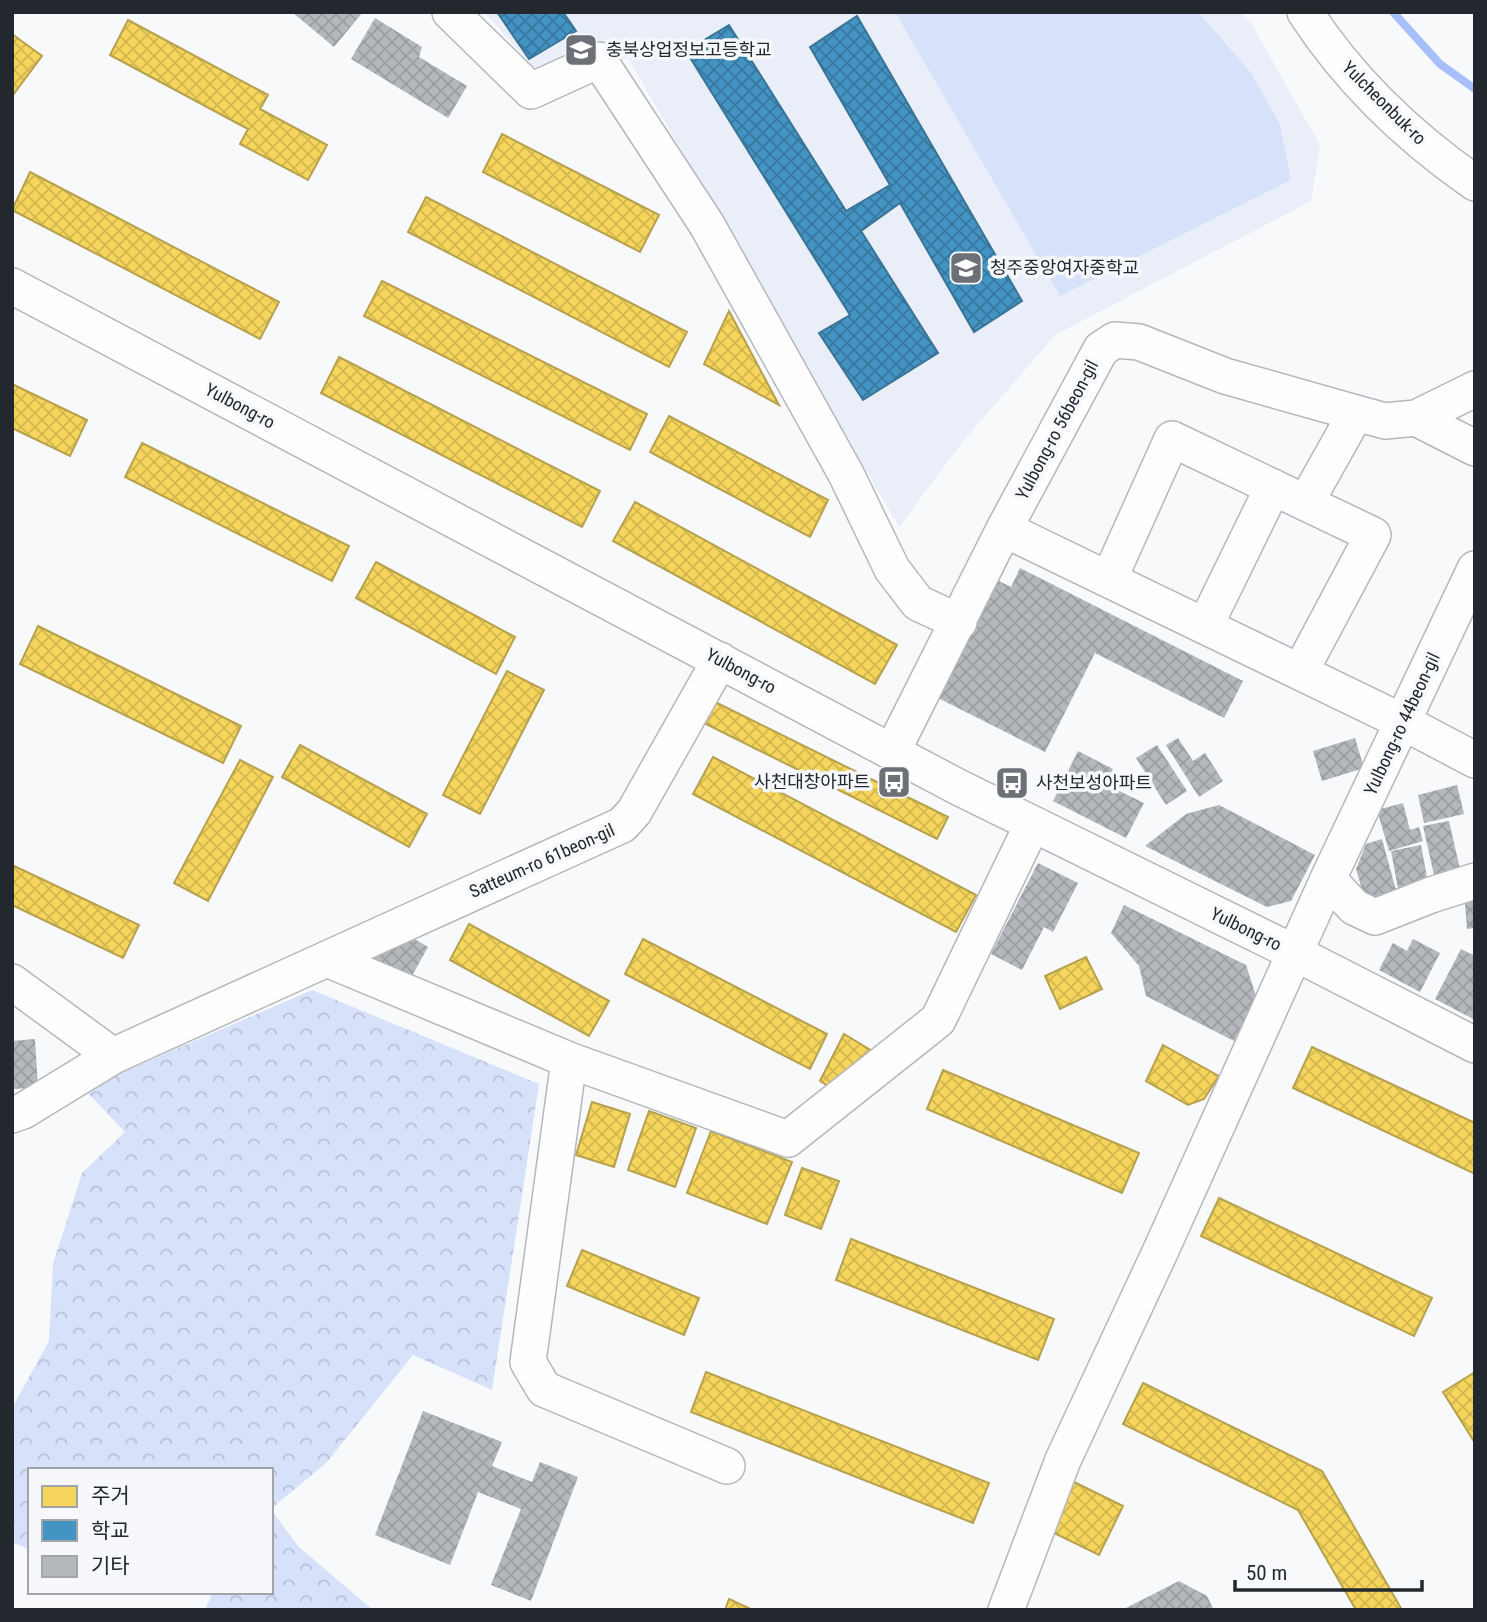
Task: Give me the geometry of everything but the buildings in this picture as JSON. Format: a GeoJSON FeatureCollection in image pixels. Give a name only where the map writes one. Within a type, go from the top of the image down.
{"type":"FeatureCollection","features":[{"type":"Feature","properties":{"kind":"street"},"geometry":{"type":"LineString","coordinates":[[450,12],[531,91],[599,60],[707,225],[846,474],[892,569],[918,603],[958,622]]}},
{"type":"Feature","properties":{"kind":"street","name":"Yulcheonbuk-ro"},"geometry":{"type":"LineString","coordinates":[[1305,12],[1346,66],[1383,107],[1441,159],[1475,183]]}},
{"type":"Feature","properties":{"kind":"street","name":"Yulbong-ro"},"geometry":{"type":"LineString","coordinates":[[12,286],[891,752],[1475,1045]]}},
{"type":"Feature","properties":{"kind":"street","name":"Yulbong-ro 56beon-gil"},"geometry":{"type":"LineString","coordinates":[[891,752],[1004,528],[1101,349],[1115,340],[1139,342],[1224,376],[1385,421],[1416,418]]}},
{"type":"Feature","properties":{"kind":"street"},"geometry":{"type":"LineString","coordinates":[[1416,418],[1475,389]]}},
{"type":"Feature","properties":{"kind":"street"},"geometry":{"type":"LineString","coordinates":[[1306,502],[1356,413]]}},
{"type":"Feature","properties":{"kind":"street"},"geometry":{"type":"LineString","coordinates":[[1416,418],[1475,449]]}},
{"type":"Feature","properties":{"kind":"street"},"geometry":{"type":"LineString","coordinates":[[1109,579],[1172,439],[1306,502],[1373,535],[1300,672]]}},
{"type":"Feature","properties":{"kind":"street"},"geometry":{"type":"LineString","coordinates":[[1205,626],[1273,487]]}},
{"type":"Feature","properties":{"kind":"street"},"geometry":{"type":"LineString","coordinates":[[1004,528],[1403,722],[1475,760]]}},
{"type":"Feature","properties":{"kind":"street","name":"Yulbong-ro 44beon-gil"},"geometry":{"type":"LineString","coordinates":[[1006,1610],[1063,1460],[1328,879],[1475,569]]}},
{"type":"Feature","properties":{"kind":"street","name":"Satteum-ro 61beon-gil"},"geometry":{"type":"LineString","coordinates":[[12,1115],[113,1056],[622,825],[634,812],[720,660]]}},
{"type":"Feature","properties":{"kind":"street"},"geometry":{"type":"LineString","coordinates":[[327,959],[569,1060],[788,1139],[938,1020],[1032,825]]}},
{"type":"Feature","properties":{"kind":"street"},"geometry":{"type":"LineString","coordinates":[[1328,879],[1354,907],[1375,917],[1475,881]]}},
{"type":"Feature","properties":{"kind":"street"},"geometry":{"type":"LineString","coordinates":[[12,982],[113,1056]]}},
{"type":"Feature","properties":{"kind":"street"},"geometry":{"type":"LineString","coordinates":[[569,1060],[528,1362],[544,1389],[727,1466]]}},
{"type":"Feature","properties":{"kind":"shaded area","name":"청주중앙여자중학교"},"geometry":{"type":"Polygon","coordinates":[[[484,12],[1239,12],[1251,23],[1320,145],[1311,201],[1055,335],[963,441],[899,527],[628,58],[570,83],[534,68],[484,12]]]}},
{"type":"Feature","properties":{"kind":"green space"},"geometry":{"type":"Polygon","coordinates":[[[895,12],[1198,12],[1251,73],[1280,125],[1291,180],[1060,296],[895,12]]]}},
{"type":"Feature","properties":{"kind":"green space"},"geometry":{"type":"Polygon","coordinates":[[[312,990],[539,1084],[492,1390],[413,1355],[327,1462],[273,1507],[273,1468],[28,1468],[28,1549],[12,1542],[12,1408],[49,1341],[53,1264],[82,1173],[125,1132],[84,1089],[312,990]]]}},
{"type":"Feature","properties":{"kind":"green space"},"geometry":{"type":"Polygon","coordinates":[[[273,1513],[299,1547],[373,1610],[205,1610],[212,1594],[273,1594],[273,1513]]]}},
{"type":"Feature","properties":{"kind":"waterway"},"geometry":{"type":"LineString","coordinates":[[1393,12],[1440,64],[1475,89]]}},
{"type":"Feature","properties":{"kind":"place","name":"충북상업정보고등학교"},"geometry":{"type":"Point","coordinates":[581,50]}},
{"type":"Feature","properties":{"kind":"place","name":"청주중앙여자중학교"},"geometry":{"type":"Point","coordinates":[966,268]}},
{"type":"Feature","properties":{"kind":"place","name":"사천대창아파트"},"geometry":{"type":"Point","coordinates":[894,782]}},
{"type":"Feature","properties":{"kind":"place","name":"사천보성아파트"},"geometry":{"type":"Point","coordinates":[1012,783]}}]}
